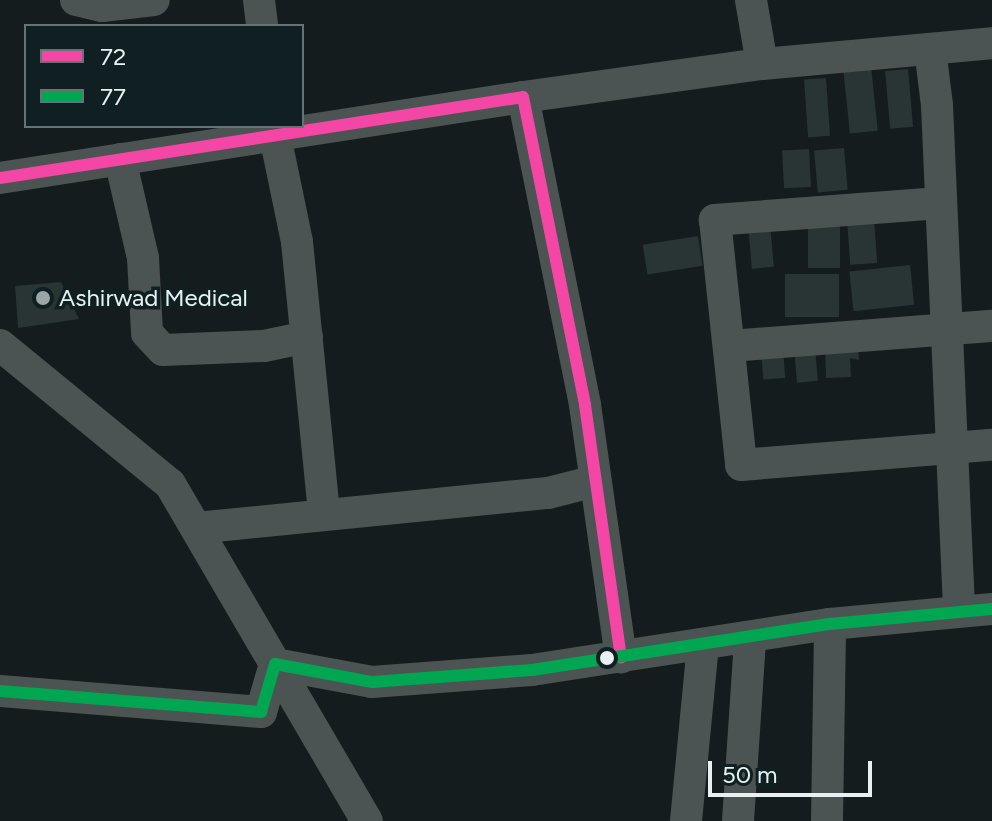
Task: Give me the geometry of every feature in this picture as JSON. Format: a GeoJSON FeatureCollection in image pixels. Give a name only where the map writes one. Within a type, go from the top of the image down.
{"type":"FeatureCollection","features":[{"type":"Feature","properties":{"kind":"street"},"geometry":{"type":"LineString","coordinates":[[76,0],[102,6],[154,0]]}},
{"type":"Feature","properties":{"kind":"street"},"geometry":{"type":"LineString","coordinates":[[259,0],[262,24]]}},
{"type":"Feature","properties":{"kind":"street"},"geometry":{"type":"LineString","coordinates":[[751,0],[762,64]]}},
{"type":"Feature","properties":{"kind":"street"},"geometry":{"type":"LineString","coordinates":[[304,126],[762,64],[992,43]]}},
{"type":"Feature","properties":{"kind":"street"},"geometry":{"type":"LineString","coordinates":[[930,49],[959,608]]}},
{"type":"Feature","properties":{"kind":"street"},"geometry":{"type":"LineString","coordinates":[[523,97],[585,405],[621,657]]}},
{"type":"Feature","properties":{"kind":"street"},"geometry":{"type":"LineString","coordinates":[[0,178],[273,130],[297,242],[324,512]]}},
{"type":"Feature","properties":{"kind":"street"},"geometry":{"type":"LineString","coordinates":[[120,159],[143,258],[147,333],[163,350],[264,346],[307,337]]}},
{"type":"Feature","properties":{"kind":"street"},"geometry":{"type":"LineString","coordinates":[[940,203],[715,220],[741,465],[992,445]]}},
{"type":"Feature","properties":{"kind":"street"},"geometry":{"type":"LineString","coordinates":[[730,346],[992,326]]}},
{"type":"Feature","properties":{"kind":"street"},"geometry":{"type":"LineString","coordinates":[[0,345],[170,484],[367,821]]}},
{"type":"Feature","properties":{"kind":"street"},"geometry":{"type":"LineString","coordinates":[[196,528],[258,524],[324,512],[548,493],[595,481]]}},
{"type":"Feature","properties":{"kind":"street"},"geometry":{"type":"LineString","coordinates":[[275,664],[372,682],[621,657],[830,624],[959,608],[992,609]]}},
{"type":"Feature","properties":{"kind":"street"},"geometry":{"type":"LineString","coordinates":[[827,821],[830,624]]}},
{"type":"Feature","properties":{"kind":"street"},"geometry":{"type":"LineString","coordinates":[[738,821],[750,638]]}},
{"type":"Feature","properties":{"kind":"street"},"geometry":{"type":"LineString","coordinates":[[686,821],[703,645]]}},
{"type":"Feature","properties":{"kind":"street"},"geometry":{"type":"LineString","coordinates":[[0,691],[261,712],[275,664]]}},
{"type":"Feature","properties":{"kind":"building"},"geometry":{"type":"Polygon","coordinates":[[[871,66],[878,131],[850,134],[843,69],[871,66]]]}},
{"type":"Feature","properties":{"kind":"building"},"geometry":{"type":"Polygon","coordinates":[[[908,69],[913,127],[890,129],[885,71],[908,69]]]}},
{"type":"Feature","properties":{"kind":"building"},"geometry":{"type":"Polygon","coordinates":[[[826,78],[830,136],[808,137],[804,80],[826,78]]]}},
{"type":"Feature","properties":{"kind":"building"},"geometry":{"type":"Polygon","coordinates":[[[844,148],[848,190],[818,192],[814,151],[844,148]]]}},
{"type":"Feature","properties":{"kind":"building"},"geometry":{"type":"Polygon","coordinates":[[[809,149],[811,187],[784,188],[782,150],[809,149]]]}},
{"type":"Feature","properties":{"kind":"building"},"geometry":{"type":"Polygon","coordinates":[[[874,218],[877,263],[850,265],[847,220],[874,218]]]}},
{"type":"Feature","properties":{"kind":"building"},"geometry":{"type":"Polygon","coordinates":[[[808,220],[840,220],[840,268],[808,268],[808,220]]]}},
{"type":"Feature","properties":{"kind":"building"},"geometry":{"type":"Polygon","coordinates":[[[770,223],[774,267],[752,269],[748,225],[770,223]]]}},
{"type":"Feature","properties":{"kind":"building"},"geometry":{"type":"Polygon","coordinates":[[[698,236],[703,266],[647,274],[643,245],[698,236]]]}},
{"type":"Feature","properties":{"kind":"building"},"geometry":{"type":"Polygon","coordinates":[[[910,265],[914,305],[854,311],[849,271],[910,265]]]}},
{"type":"Feature","properties":{"kind":"building"},"geometry":{"type":"Polygon","coordinates":[[[785,274],[839,274],[839,317],[785,317],[785,274]]]}},
{"type":"Feature","properties":{"kind":"building","name":"Ashirwad Medical"},"geometry":{"type":"Polygon","coordinates":[[[61,282],[79,319],[18,328],[15,286],[61,282]]]}},
{"type":"Feature","properties":{"kind":"building"},"geometry":{"type":"Polygon","coordinates":[[[858,344],[859,360],[850,358],[851,377],[826,378],[825,346],[858,344]]]}},
{"type":"Feature","properties":{"kind":"building"},"geometry":{"type":"Polygon","coordinates":[[[783,347],[785,378],[763,379],[761,349],[783,347]]]}},
{"type":"Feature","properties":{"kind":"building"},"geometry":{"type":"Polygon","coordinates":[[[815,347],[818,381],[797,383],[794,349],[815,347]]]}},
{"type":"Feature","properties":{"kind":"transit line","name":"72"},"geometry":{"type":"LineString","coordinates":[[0,178],[523,97],[585,405],[621,657]]}},
{"type":"Feature","properties":{"kind":"transit line","name":"77"},"geometry":{"type":"LineString","coordinates":[[0,691],[261,712],[275,664],[372,682],[532,670],[830,624],[992,609]]}},
{"type":"Feature","properties":{"kind":"place","name":"Ashirwad Medical"},"geometry":{"type":"Point","coordinates":[43,298]}}]}
